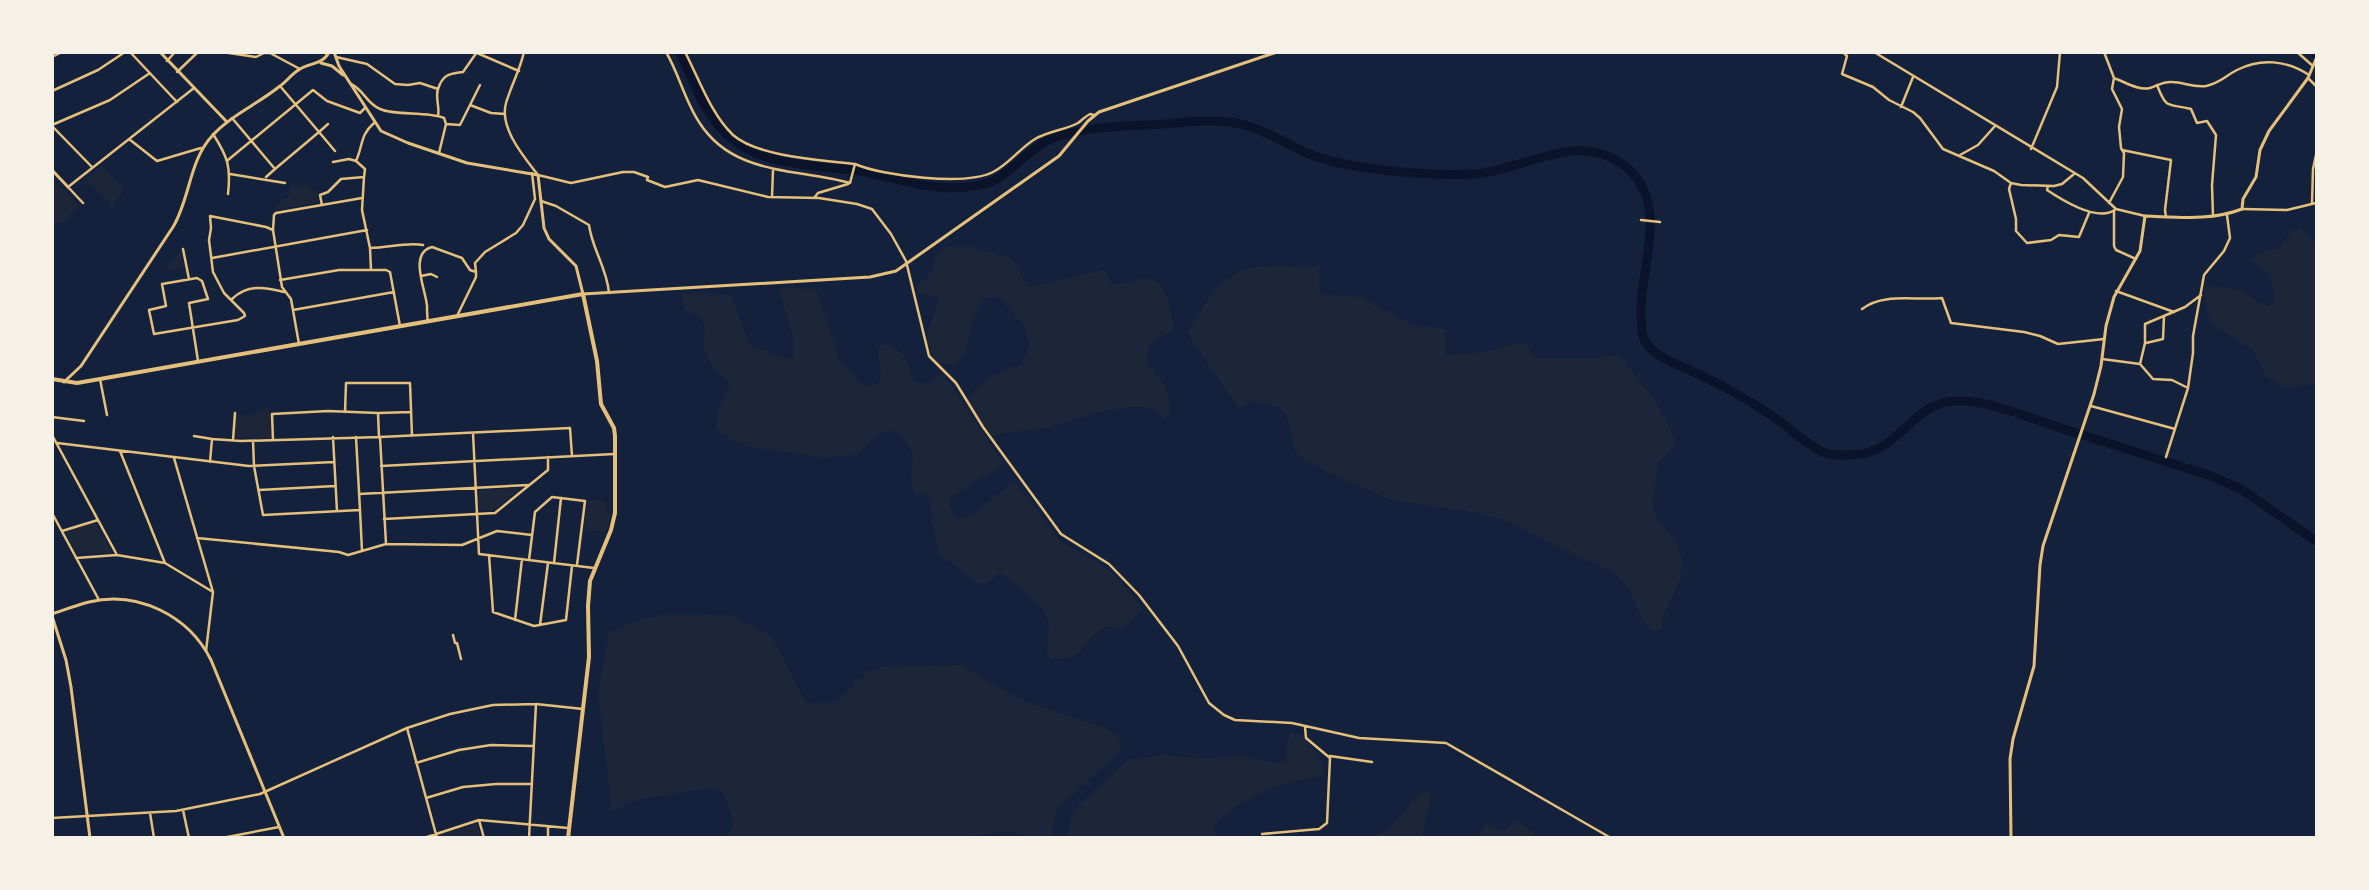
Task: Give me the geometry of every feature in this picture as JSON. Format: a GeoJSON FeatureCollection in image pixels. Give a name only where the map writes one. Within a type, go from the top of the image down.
{"type":"FeatureCollection","features":[{"type":"Feature","properties":{"kind":"main road"},"geometry":{"type":"LineString","coordinates":[[160,52],[227,122]]}},
{"type":"Feature","properties":{"kind":"main road"},"geometry":{"type":"LineString","coordinates":[[320,63],[329,52]]}},
{"type":"Feature","properties":{"kind":"main road"},"geometry":{"type":"LineString","coordinates":[[334,52],[346,77],[380,131],[467,163],[538,175],[540,201],[546,232],[576,266],[597,360],[601,404],[614,428],[616,454],[614,520],[594,568],[588,594],[589,657],[568,838]]}},
{"type":"Feature","properties":{"kind":"main road"},"geometry":{"type":"LineString","coordinates":[[52,379],[77,383],[583,294],[870,277],[896,271],[1059,156],[1094,115],[1113,106],[1276,52]]}},
{"type":"Feature","properties":{"kind":"main road"},"geometry":{"type":"LineString","coordinates":[[2011,838],[2010,759],[2013,739],[2034,666],[2041,556],[2091,406],[2102,359],[2104,339],[2116,292],[2136,259],[2142,242],[2145,216],[2227,215],[2242,209],[2243,199],[2256,177],[2260,150],[2269,131],[2309,77],[2316,58]]}},
{"type":"Feature","properties":{"kind":"main road"},"geometry":{"type":"LineString","coordinates":[[64,382],[81,366],[173,227],[184,205],[201,148],[213,134],[232,118],[280,86],[300,69],[320,63],[332,66],[346,77]]}},
{"type":"Feature","properties":{"kind":"main road"},"geometry":{"type":"LineString","coordinates":[[52,170],[68,187]]}},
{"type":"Feature","properties":{"kind":"main road"},"geometry":{"type":"LineString","coordinates":[[90,838],[71,687],[66,660],[52,615],[99,600],[128,600],[157,609],[184,625],[206,651],[284,838]]}},
{"type":"Feature","properties":{"kind":"street"},"geometry":{"type":"LineString","coordinates":[[52,57],[62,52]]}},
{"type":"Feature","properties":{"kind":"street"},"geometry":{"type":"LineString","coordinates":[[52,92],[98,70],[125,52]]}},
{"type":"Feature","properties":{"kind":"street"},"geometry":{"type":"LineString","coordinates":[[130,52],[177,102]]}},
{"type":"Feature","properties":{"kind":"street"},"geometry":{"type":"LineString","coordinates":[[167,61],[175,52]]}},
{"type":"Feature","properties":{"kind":"street"},"geometry":{"type":"LineString","coordinates":[[178,72],[198,52]]}},
{"type":"Feature","properties":{"kind":"street"},"geometry":{"type":"LineString","coordinates":[[222,52],[256,57],[264,53],[270,53],[300,69]]}},
{"type":"Feature","properties":{"kind":"street"},"geometry":{"type":"LineString","coordinates":[[524,52],[519,71],[506,102],[504,114],[516,143],[538,175],[571,183],[631,171],[648,177],[647,180],[665,187],[698,180],[772,198],[814,198],[851,203],[872,209],[899,246],[907,265],[926,352],[956,383],[983,428],[1061,534],[1109,564],[1131,585],[1170,634],[1209,702],[1224,715],[1235,720],[1292,724],[1359,738],[1446,743],[1611,838]]}},
{"type":"Feature","properties":{"kind":"street"},"geometry":{"type":"LineString","coordinates":[[666,52],[690,106],[704,130],[723,150],[740,160],[773,170],[850,183]]}},
{"type":"Feature","properties":{"kind":"street"},"geometry":{"type":"LineString","coordinates":[[685,52],[718,114],[734,135],[755,146],[779,154],[854,164],[862,167],[958,180],[980,177],[994,172],[1034,140],[1078,123],[1090,114],[1094,115]]}},
{"type":"Feature","properties":{"kind":"street"},"geometry":{"type":"LineString","coordinates":[[1843,52],[1847,56],[1847,60],[1842,74],[1873,87],[1920,118],[1943,148],[1994,171],[2011,183],[2048,186],[2062,184],[2074,174]]}},
{"type":"Feature","properties":{"kind":"street"},"geometry":{"type":"LineString","coordinates":[[1874,52],[2031,149],[2083,178],[2115,210],[2114,246],[2116,250],[2136,259]]}},
{"type":"Feature","properties":{"kind":"street"},"geometry":{"type":"LineString","coordinates":[[2031,149],[2057,87],[2060,52]]}},
{"type":"Feature","properties":{"kind":"street"},"geometry":{"type":"LineString","coordinates":[[2104,52],[2114,78],[2112,89],[2122,109],[2119,127],[2123,176],[2109,203]]}},
{"type":"Feature","properties":{"kind":"street"},"geometry":{"type":"LineString","coordinates":[[2297,52],[2313,65]]}},
{"type":"Feature","properties":{"kind":"street"},"geometry":{"type":"LineString","coordinates":[[438,116],[440,107],[436,94],[444,76],[450,73],[463,72],[477,53],[519,71]]}},
{"type":"Feature","properties":{"kind":"street"},"geometry":{"type":"LineString","coordinates":[[336,57],[367,64],[395,84],[408,85],[420,83],[438,89]]}},
{"type":"Feature","properties":{"kind":"street"},"geometry":{"type":"LineString","coordinates":[[2114,78],[2143,88],[2165,81],[2190,86],[2208,85],[2224,80],[2235,71],[2247,66],[2270,61],[2292,65],[2309,77],[2316,86]]}},
{"type":"Feature","properties":{"kind":"street"},"geometry":{"type":"LineString","coordinates":[[92,167],[52,126],[110,100],[150,74]]}},
{"type":"Feature","properties":{"kind":"street"},"geometry":{"type":"LineString","coordinates":[[1902,107],[1913,77]]}},
{"type":"Feature","properties":{"kind":"street"},"geometry":{"type":"LineString","coordinates":[[351,84],[361,89],[366,100],[383,110],[444,118],[446,124],[439,153]]}},
{"type":"Feature","properties":{"kind":"street"},"geometry":{"type":"LineString","coordinates":[[446,124],[460,126],[480,85]]}},
{"type":"Feature","properties":{"kind":"street"},"geometry":{"type":"LineString","coordinates":[[2157,85],[2163,101],[2172,106],[2191,109],[2197,123],[2207,120],[2216,135],[2212,185],[2213,216]]}},
{"type":"Feature","properties":{"kind":"street"},"geometry":{"type":"LineString","coordinates":[[280,86],[335,151]]}},
{"type":"Feature","properties":{"kind":"street"},"geometry":{"type":"LineString","coordinates":[[83,203],[68,187],[194,88]]}},
{"type":"Feature","properties":{"kind":"street"},"geometry":{"type":"LineString","coordinates":[[228,160],[312,90],[336,105],[360,113],[365,108]]}},
{"type":"Feature","properties":{"kind":"street"},"geometry":{"type":"LineString","coordinates":[[362,103],[366,100]]}},
{"type":"Feature","properties":{"kind":"street"},"geometry":{"type":"LineString","coordinates":[[470,105],[504,114]]}},
{"type":"Feature","properties":{"kind":"street"},"geometry":{"type":"LineString","coordinates":[[232,118],[275,169]]}},
{"type":"Feature","properties":{"kind":"street"},"geometry":{"type":"LineString","coordinates":[[356,161],[360,152],[361,140],[374,123]]}},
{"type":"Feature","properties":{"kind":"street"},"geometry":{"type":"LineString","coordinates":[[266,176],[328,124]]}},
{"type":"Feature","properties":{"kind":"street"},"geometry":{"type":"LineString","coordinates":[[1959,155],[1978,145],[1995,126]]}},
{"type":"Feature","properties":{"kind":"street"},"geometry":{"type":"LineString","coordinates":[[213,134],[228,160],[230,174],[228,194]]}},
{"type":"Feature","properties":{"kind":"street"},"geometry":{"type":"LineString","coordinates":[[129,139],[157,161],[201,148]]}},
{"type":"Feature","properties":{"kind":"street"},"geometry":{"type":"LineString","coordinates":[[2122,150],[2171,160],[2165,210],[2166,217]]}},
{"type":"Feature","properties":{"kind":"street"},"geometry":{"type":"LineString","coordinates":[[2312,204],[2313,169],[2316,154]]}},
{"type":"Feature","properties":{"kind":"street"},"geometry":{"type":"LineString","coordinates":[[334,162],[349,159],[356,161],[365,169],[362,210],[370,248],[371,270]]}},
{"type":"Feature","properties":{"kind":"street"},"geometry":{"type":"LineString","coordinates":[[850,183],[854,164]]}},
{"type":"Feature","properties":{"kind":"street"},"geometry":{"type":"LineString","coordinates":[[772,198],[773,170]]}},
{"type":"Feature","properties":{"kind":"street"},"geometry":{"type":"LineString","coordinates":[[456,316],[476,277],[475,263],[485,252],[516,233],[523,225],[535,199],[532,173]]}},
{"type":"Feature","properties":{"kind":"street"},"geometry":{"type":"LineString","coordinates":[[230,174],[284,183]]}},
{"type":"Feature","properties":{"kind":"street"},"geometry":{"type":"LineString","coordinates":[[322,205],[320,196],[328,192],[341,179],[364,177]]}},
{"type":"Feature","properties":{"kind":"street"},"geometry":{"type":"LineString","coordinates":[[814,198],[818,193],[850,183]]}},
{"type":"Feature","properties":{"kind":"street"},"geometry":{"type":"LineString","coordinates":[[2011,183],[2008,189],[2016,220],[2016,231],[2027,244],[2052,240],[2059,235],[2079,237],[2089,213]]}},
{"type":"Feature","properties":{"kind":"street"},"geometry":{"type":"LineString","coordinates":[[2048,186],[2046,190],[2089,213],[2103,214],[2115,210],[2145,216]]}},
{"type":"Feature","properties":{"kind":"street"},"geometry":{"type":"LineString","coordinates":[[299,345],[291,300],[280,280],[272,230],[274,216],[276,213],[362,198]]}},
{"type":"Feature","properties":{"kind":"street"},"geometry":{"type":"LineString","coordinates":[[540,201],[556,206],[589,224],[593,248],[607,278],[609,293]]}},
{"type":"Feature","properties":{"kind":"street"},"geometry":{"type":"LineString","coordinates":[[2242,209],[2287,210],[2316,203]]}},
{"type":"Feature","properties":{"kind":"street"},"geometry":{"type":"LineString","coordinates":[[2166,457],[2188,388],[2193,353],[2193,336],[2204,275],[2224,251],[2230,238],[2227,215]]}},
{"type":"Feature","properties":{"kind":"street"},"geometry":{"type":"LineString","coordinates":[[199,362],[192,327],[189,303],[208,299],[202,281],[197,278],[162,284],[166,306],[149,310],[154,334],[192,327],[238,320],[245,316],[244,313],[232,299],[224,294],[213,272],[209,240],[210,216],[266,227],[272,230]]}},
{"type":"Feature","properties":{"kind":"street"},"geometry":{"type":"LineString","coordinates":[[1642,220],[1659,222]]}},
{"type":"Feature","properties":{"kind":"street"},"geometry":{"type":"LineString","coordinates":[[212,258],[367,230]]}},
{"type":"Feature","properties":{"kind":"street"},"geometry":{"type":"LineString","coordinates":[[370,248],[394,248],[413,244],[423,245]]}},
{"type":"Feature","properties":{"kind":"street"},"geometry":{"type":"LineString","coordinates":[[428,322],[420,256],[426,248],[432,247],[462,258],[470,270],[476,272]]}},
{"type":"Feature","properties":{"kind":"street"},"geometry":{"type":"LineString","coordinates":[[183,249],[189,279]]}},
{"type":"Feature","properties":{"kind":"street"},"geometry":{"type":"LineString","coordinates":[[280,280],[339,270],[386,270],[390,272],[400,326]]}},
{"type":"Feature","properties":{"kind":"street"},"geometry":{"type":"LineString","coordinates":[[421,276],[430,274],[438,277]]}},
{"type":"Feature","properties":{"kind":"street"},"geometry":{"type":"LineString","coordinates":[[232,299],[240,291],[266,287],[286,293]]}},
{"type":"Feature","properties":{"kind":"street"},"geometry":{"type":"LineString","coordinates":[[293,310],[394,292]]}},
{"type":"Feature","properties":{"kind":"street"},"geometry":{"type":"LineString","coordinates":[[2116,292],[2174,312]]}},
{"type":"Feature","properties":{"kind":"street"},"geometry":{"type":"LineString","coordinates":[[2140,364],[2145,343],[2145,324],[2185,307],[2202,294]]}},
{"type":"Feature","properties":{"kind":"street"},"geometry":{"type":"LineString","coordinates":[[1862,309],[1869,303],[1888,299],[1925,300],[1942,298],[1950,323],[2024,332],[2040,336],[2058,344],[2104,339]]}},
{"type":"Feature","properties":{"kind":"street"},"geometry":{"type":"LineString","coordinates":[[2145,343],[2163,339],[2164,316]]}},
{"type":"Feature","properties":{"kind":"street"},"geometry":{"type":"LineString","coordinates":[[2102,359],[2140,364],[2153,379],[2172,380],[2188,388]]}},
{"type":"Feature","properties":{"kind":"street"},"geometry":{"type":"LineString","coordinates":[[100,379],[107,414]]}},
{"type":"Feature","properties":{"kind":"street"},"geometry":{"type":"LineString","coordinates":[[345,412],[346,383],[410,384],[412,436]]}},
{"type":"Feature","properties":{"kind":"street"},"geometry":{"type":"LineString","coordinates":[[2091,406],[2175,429]]}},
{"type":"Feature","properties":{"kind":"street"},"geometry":{"type":"LineString","coordinates":[[273,440],[272,414],[411,412]]}},
{"type":"Feature","properties":{"kind":"street"},"geometry":{"type":"LineString","coordinates":[[232,440],[235,413]]}},
{"type":"Feature","properties":{"kind":"street"},"geometry":{"type":"LineString","coordinates":[[378,413],[386,544]]}},
{"type":"Feature","properties":{"kind":"street"},"geometry":{"type":"LineString","coordinates":[[52,417],[84,421]]}},
{"type":"Feature","properties":{"kind":"street"},"geometry":{"type":"LineString","coordinates":[[194,436],[253,441],[333,437],[380,438],[570,428],[572,456]]}},
{"type":"Feature","properties":{"kind":"street"},"geometry":{"type":"LineString","coordinates":[[473,433],[479,554],[594,568]]}},
{"type":"Feature","properties":{"kind":"street"},"geometry":{"type":"LineString","coordinates":[[52,435],[117,555]]}},
{"type":"Feature","properties":{"kind":"street"},"geometry":{"type":"LineString","coordinates":[[333,437],[337,511]]}},
{"type":"Feature","properties":{"kind":"street"},"geometry":{"type":"LineString","coordinates":[[356,437],[362,551]]}},
{"type":"Feature","properties":{"kind":"street"},"geometry":{"type":"LineString","coordinates":[[210,462],[212,439]]}},
{"type":"Feature","properties":{"kind":"street"},"geometry":{"type":"LineString","coordinates":[[253,441],[254,466],[263,515],[360,510]]}},
{"type":"Feature","properties":{"kind":"street"},"geometry":{"type":"LineString","coordinates":[[57,443],[254,466],[334,462]]}},
{"type":"Feature","properties":{"kind":"street"},"geometry":{"type":"LineString","coordinates":[[119,451],[165,563]]}},
{"type":"Feature","properties":{"kind":"street"},"geometry":{"type":"LineString","coordinates":[[381,466],[616,454]]}},
{"type":"Feature","properties":{"kind":"street"},"geometry":{"type":"LineString","coordinates":[[384,519],[495,513],[548,470],[548,457]]}},
{"type":"Feature","properties":{"kind":"street"},"geometry":{"type":"LineString","coordinates":[[174,458],[213,592],[206,651]]}},
{"type":"Feature","properties":{"kind":"street"},"geometry":{"type":"LineString","coordinates":[[359,494],[529,485]]}},
{"type":"Feature","properties":{"kind":"street"},"geometry":{"type":"LineString","coordinates":[[259,490],[335,486]]}},
{"type":"Feature","properties":{"kind":"street"},"geometry":{"type":"LineString","coordinates":[[529,560],[535,512],[552,497],[585,501],[577,565]]}},
{"type":"Feature","properties":{"kind":"street"},"geometry":{"type":"LineString","coordinates":[[554,563],[561,498]]}},
{"type":"Feature","properties":{"kind":"street"},"geometry":{"type":"LineString","coordinates":[[52,513],[99,600]]}},
{"type":"Feature","properties":{"kind":"street"},"geometry":{"type":"LineString","coordinates":[[62,530],[98,520]]}},
{"type":"Feature","properties":{"kind":"street"},"geometry":{"type":"LineString","coordinates":[[197,538],[348,555],[386,544],[462,545],[497,531],[532,535]]}},
{"type":"Feature","properties":{"kind":"street"},"geometry":{"type":"LineString","coordinates":[[76,558],[117,555],[165,563],[213,592]]}},
{"type":"Feature","properties":{"kind":"street"},"geometry":{"type":"LineString","coordinates":[[489,555],[493,612],[534,626],[566,620],[572,566]]}},
{"type":"Feature","properties":{"kind":"street"},"geometry":{"type":"LineString","coordinates":[[515,620],[522,559]]}},
{"type":"Feature","properties":{"kind":"street"},"geometry":{"type":"LineString","coordinates":[[540,624],[548,562]]}},
{"type":"Feature","properties":{"kind":"street"},"geometry":{"type":"LineString","coordinates":[[454,635],[461,659]]}},
{"type":"Feature","properties":{"kind":"street"},"geometry":{"type":"LineString","coordinates":[[529,838],[536,704]]}},
{"type":"Feature","properties":{"kind":"street"},"geometry":{"type":"LineString","coordinates":[[52,818],[184,810],[266,792],[406,728],[450,714],[493,705],[536,704],[584,709]]}},
{"type":"Feature","properties":{"kind":"street"},"geometry":{"type":"LineString","coordinates":[[1262,834],[1319,828],[1326,825],[1330,761],[1328,756],[1306,738],[1305,726]]}},
{"type":"Feature","properties":{"kind":"street"},"geometry":{"type":"LineString","coordinates":[[406,728],[437,838]]}},
{"type":"Feature","properties":{"kind":"street"},"geometry":{"type":"LineString","coordinates":[[416,763],[459,750],[491,745],[533,746]]}},
{"type":"Feature","properties":{"kind":"street"},"geometry":{"type":"LineString","coordinates":[[1328,756],[1372,762]]}},
{"type":"Feature","properties":{"kind":"street"},"geometry":{"type":"LineString","coordinates":[[426,798],[463,787],[496,784],[531,784]]}},
{"type":"Feature","properties":{"kind":"street"},"geometry":{"type":"LineString","coordinates":[[184,810],[189,838]]}},
{"type":"Feature","properties":{"kind":"street"},"geometry":{"type":"LineString","coordinates":[[150,812],[154,838]]}},
{"type":"Feature","properties":{"kind":"street"},"geometry":{"type":"LineString","coordinates":[[424,838],[435,832],[479,820],[568,828]]}},
{"type":"Feature","properties":{"kind":"street"},"geometry":{"type":"LineString","coordinates":[[479,820],[484,838]]}},
{"type":"Feature","properties":{"kind":"street"},"geometry":{"type":"LineString","coordinates":[[548,826],[548,838]]}},
{"type":"Feature","properties":{"kind":"street"},"geometry":{"type":"LineString","coordinates":[[222,838],[279,827]]}},
{"type":"Feature","properties":{"kind":"shaded area"},"geometry":{"type":"Polygon","coordinates":[[[103,166],[124,191],[112,205],[85,179],[103,166]]]}},
{"type":"Feature","properties":{"kind":"shaded area"},"geometry":{"type":"Polygon","coordinates":[[[52,181],[60,183],[79,206],[65,222],[53,224],[52,181]]]}},
{"type":"Feature","properties":{"kind":"shaded area"},"geometry":{"type":"Polygon","coordinates":[[[306,183],[318,193],[317,203],[273,210],[283,199],[288,198],[291,184],[298,187],[306,183]]]}},
{"type":"Feature","properties":{"kind":"shaded area"},"geometry":{"type":"Polygon","coordinates":[[[2301,229],[2307,233],[2316,245],[2316,384],[2285,387],[2267,377],[2253,350],[2214,325],[2207,313],[2204,285],[2242,290],[2261,304],[2268,306],[2274,301],[2272,281],[2267,272],[2250,259],[2257,254],[2279,248],[2293,230],[2301,229]]]}},
{"type":"Feature","properties":{"kind":"shaded area"},"geometry":{"type":"Polygon","coordinates":[[[963,246],[1010,258],[1017,266],[1028,287],[1105,270],[1111,284],[1121,284],[1141,279],[1150,279],[1156,282],[1165,293],[1168,301],[1173,331],[1156,340],[1151,345],[1148,350],[1147,361],[1151,370],[1165,386],[1170,413],[1165,419],[1152,409],[1126,407],[1112,409],[1045,428],[992,436],[967,399],[979,386],[992,377],[1022,364],[1030,344],[1022,323],[998,296],[983,299],[973,319],[965,355],[953,364],[938,364],[925,340],[939,299],[933,296],[918,294],[917,287],[933,271],[935,256],[947,247],[963,246]]]}},
{"type":"Feature","properties":{"kind":"shaded area"},"geometry":{"type":"Polygon","coordinates":[[[181,250],[184,267],[164,271],[181,250]]]}},
{"type":"Feature","properties":{"kind":"shaded area"},"geometry":{"type":"Polygon","coordinates":[[[1273,266],[1319,267],[1320,294],[1360,297],[1415,326],[1445,329],[1445,355],[1484,352],[1520,343],[1527,345],[1535,358],[1600,358],[1618,355],[1654,398],[1676,440],[1673,447],[1658,464],[1652,508],[1659,522],[1674,538],[1683,560],[1679,582],[1664,615],[1660,630],[1653,631],[1643,622],[1629,589],[1614,573],[1509,522],[1480,513],[1392,500],[1325,471],[1302,458],[1296,452],[1287,419],[1276,407],[1251,401],[1239,409],[1187,333],[1216,288],[1242,269],[1273,266]]]}},
{"type":"Feature","properties":{"kind":"shaded area"},"geometry":{"type":"Polygon","coordinates":[[[779,288],[816,289],[837,351],[837,358],[863,386],[878,384],[881,376],[877,348],[885,344],[892,345],[904,356],[915,383],[930,383],[943,374],[1004,464],[949,498],[952,513],[958,518],[973,515],[1014,481],[1061,542],[1101,564],[1121,581],[1143,610],[1122,630],[1106,627],[1100,630],[1074,656],[1051,660],[1047,650],[1047,618],[1033,599],[1000,572],[987,583],[979,584],[939,554],[932,523],[931,502],[927,495],[914,493],[911,482],[912,453],[897,431],[881,432],[857,455],[823,457],[746,446],[721,434],[716,428],[718,410],[731,384],[707,357],[704,349],[704,325],[695,315],[685,310],[682,293],[731,295],[750,346],[793,360],[793,338],[779,288]]]}},
{"type":"Feature","properties":{"kind":"shaded area"},"geometry":{"type":"Polygon","coordinates":[[[269,407],[271,436],[269,438],[234,438],[236,414],[250,416],[269,407]]]}},
{"type":"Feature","properties":{"kind":"shaded area"},"geometry":{"type":"Polygon","coordinates":[[[519,488],[519,490],[494,510],[479,510],[479,490],[519,488]]]}},
{"type":"Feature","properties":{"kind":"shaded area"},"geometry":{"type":"Polygon","coordinates":[[[588,499],[604,501],[608,513],[611,514],[606,532],[584,530],[588,499]]]}},
{"type":"Feature","properties":{"kind":"shaded area"},"geometry":{"type":"Polygon","coordinates":[[[95,522],[112,551],[111,553],[76,554],[66,534],[67,531],[95,522]]]}},
{"type":"Feature","properties":{"kind":"shaded area"},"geometry":{"type":"Polygon","coordinates":[[[667,614],[730,615],[771,636],[806,703],[836,702],[869,671],[883,667],[960,665],[1019,699],[1106,728],[1119,737],[1120,751],[1057,809],[1051,837],[1029,837],[1009,831],[956,838],[726,837],[732,827],[730,810],[724,793],[710,788],[637,800],[612,812],[598,693],[609,633],[638,620],[667,614]]]}},
{"type":"Feature","properties":{"kind":"shaded area"},"geometry":{"type":"Polygon","coordinates":[[[1291,733],[1298,733],[1316,752],[1323,763],[1324,775],[1273,788],[1250,798],[1217,822],[1213,830],[1219,837],[1068,837],[1070,819],[1078,806],[1127,760],[1161,755],[1201,758],[1242,757],[1279,763],[1287,761],[1286,747],[1291,733]]]}},
{"type":"Feature","properties":{"kind":"shaded area"},"geometry":{"type":"Polygon","coordinates":[[[1426,790],[1431,796],[1422,837],[1376,837],[1394,824],[1414,799],[1426,790]]]}},
{"type":"Feature","properties":{"kind":"shaded area"},"geometry":{"type":"Polygon","coordinates":[[[1515,819],[1535,834],[1533,837],[1477,837],[1487,823],[1504,831],[1515,819]]]}},
{"type":"Feature","properties":{"kind":"shaded area"},"geometry":{"type":"Polygon","coordinates":[[[477,824],[481,837],[439,838],[440,834],[477,824]]]}},
{"type":"Feature","properties":{"kind":"waterway"},"geometry":{"type":"LineString","coordinates":[[680,52],[707,110],[732,139],[746,148],[762,155],[796,164],[866,172],[929,186],[966,187],[993,181],[1045,142],[1071,133],[1119,126],[1196,121],[1221,121],[1251,127],[1304,152],[1331,161],[1413,173],[1471,174],[1490,172],[1567,152],[1585,151],[1604,155],[1622,164],[1637,178],[1646,195],[1650,213],[1650,232],[1642,292],[1641,318],[1643,336],[1648,345],[1664,358],[1757,406],[1817,449],[1837,455],[1867,453],[1881,447],[1927,410],[1939,404],[1954,401],[1980,403],[2008,410],[2211,476],[2241,489],[2316,541]]}}]}
